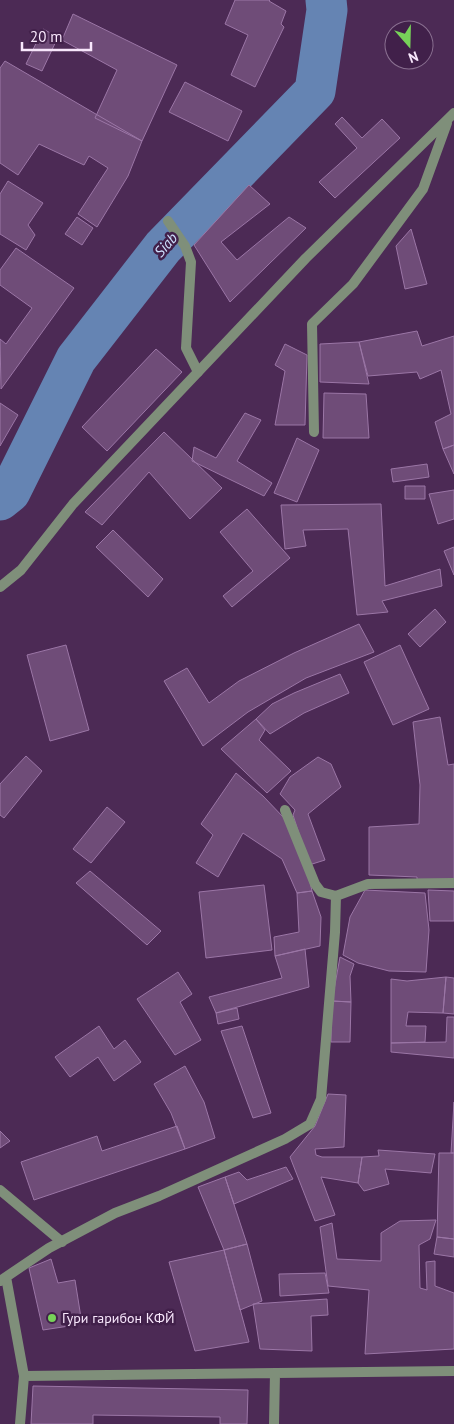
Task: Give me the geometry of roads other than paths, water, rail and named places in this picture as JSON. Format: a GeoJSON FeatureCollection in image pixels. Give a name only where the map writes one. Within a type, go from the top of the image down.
{"type":"FeatureCollection","features":[{"type":"Feature","properties":{"kind":"street"},"geometry":{"type":"LineString","coordinates":[[0,587],[21,570],[73,504],[306,258],[451,116]]}},
{"type":"Feature","properties":{"kind":"street"},"geometry":{"type":"LineString","coordinates":[[314,432],[312,324],[353,284],[423,190],[451,116]]}},
{"type":"Feature","properties":{"kind":"street"},"geometry":{"type":"LineString","coordinates":[[168,221],[185,246],[191,262],[186,348],[198,372]]}},
{"type":"Feature","properties":{"kind":"street"},"geometry":{"type":"LineString","coordinates":[[285,810],[315,884],[321,892],[336,896],[368,884],[454,884]]}},
{"type":"Feature","properties":{"kind":"street"},"geometry":{"type":"LineString","coordinates":[[20,1424],[24,1376],[3,1279],[49,1248],[115,1213],[159,1196],[285,1139],[310,1124],[321,1099],[335,932],[336,896]]}},
{"type":"Feature","properties":{"kind":"street"},"geometry":{"type":"LineString","coordinates":[[0,1190],[62,1242]]}},
{"type":"Feature","properties":{"kind":"street"},"geometry":{"type":"LineString","coordinates":[[24,1376],[454,1370]]}},
{"type":"Feature","properties":{"kind":"street"},"geometry":{"type":"LineString","coordinates":[[274,1424],[275,1373]]}},
{"type":"Feature","properties":{"kind":"waterway","name":"Siab"},"geometry":{"type":"LineString","coordinates":[[0,500],[10,492],[76,359],[163,247],[315,91],[327,10],[326,0]]}},
{"type":"Feature","properties":{"kind":"place","name":"Гури гарибон КФЙ"},"geometry":{"type":"Point","coordinates":[52,1318]}}]}
